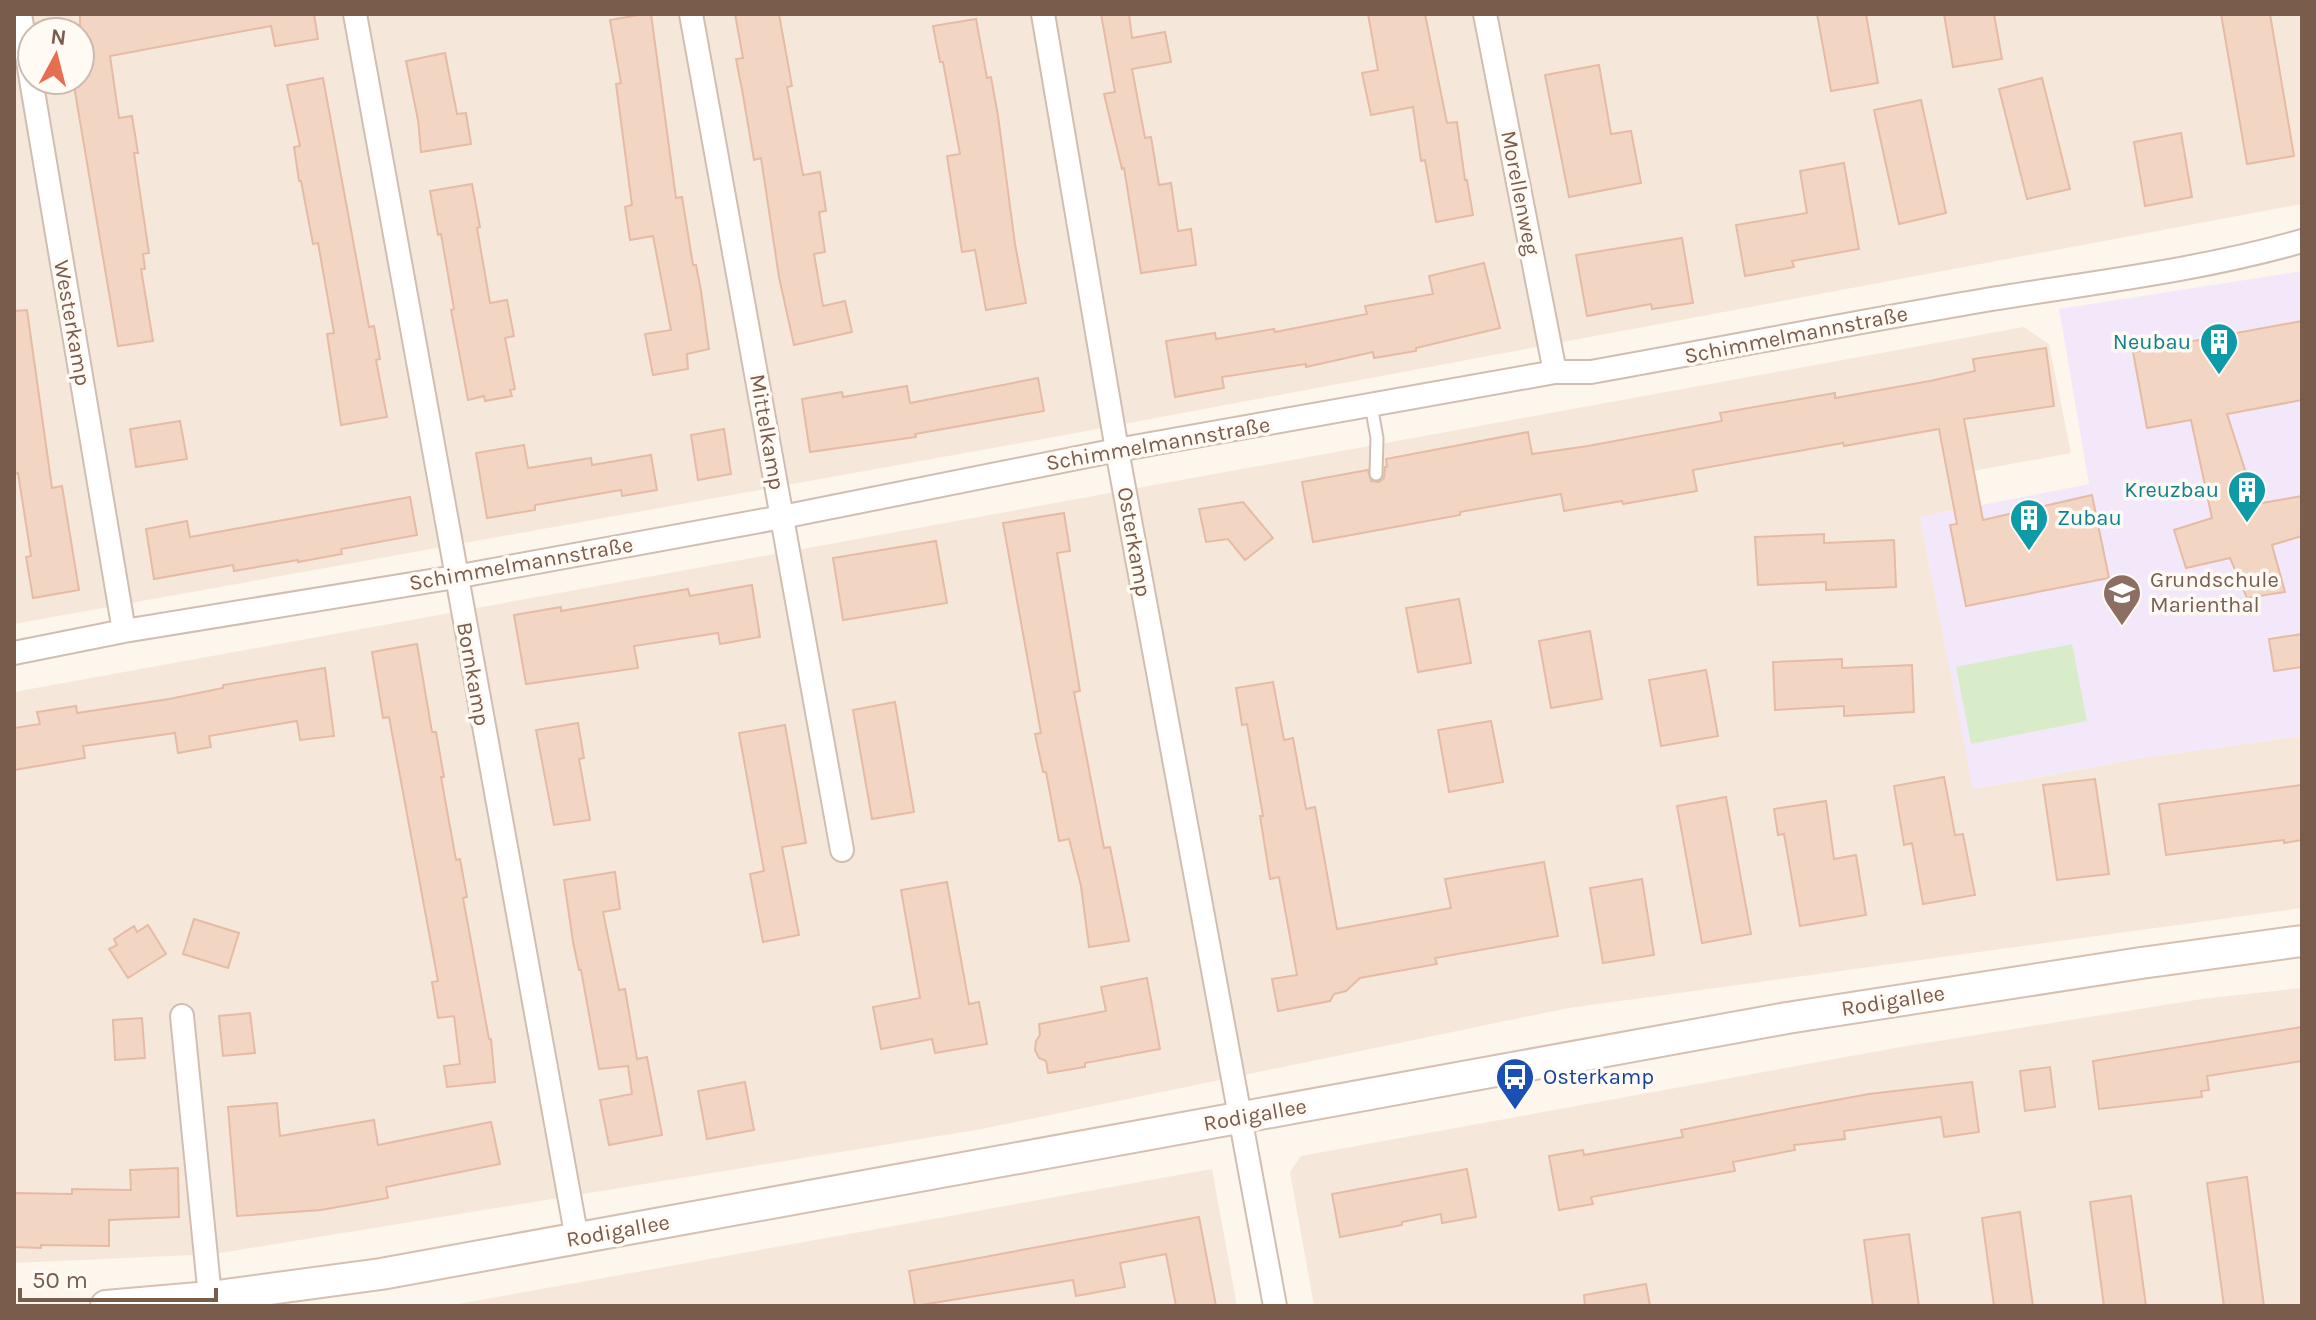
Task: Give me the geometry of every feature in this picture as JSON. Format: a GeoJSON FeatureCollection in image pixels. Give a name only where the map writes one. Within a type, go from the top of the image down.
{"type":"FeatureCollection","features":[{"type":"Feature","properties":{"kind":"main road","name":"Rodigallee"},"geometry":{"type":"LineString","coordinates":[[106,1306],[210,1297],[381,1274],[1787,1018],[2302,941]]}},
{"type":"Feature","properties":{"kind":"street","name":"Westerkamp"},"geometry":{"type":"LineString","coordinates":[[20,14],[124,631]]}},
{"type":"Feature","properties":{"kind":"street","name":"Bornkamp"},"geometry":{"type":"LineString","coordinates":[[355,14],[577,1239]]}},
{"type":"Feature","properties":{"kind":"street","name":"Mittelkamp"},"geometry":{"type":"LineString","coordinates":[[691,14],[842,850]]}},
{"type":"Feature","properties":{"kind":"street","name":"Osterkamp"},"geometry":{"type":"LineString","coordinates":[[1043,14],[1117,450],[1275,1306]]}},
{"type":"Feature","properties":{"kind":"street","name":"Morellenweg"},"geometry":{"type":"LineString","coordinates":[[1485,14],[1555,372]]}},
{"type":"Feature","properties":{"kind":"street","name":"Schimmelmannstraße"},"geometry":{"type":"LineString","coordinates":[[14,653],[124,631],[455,577],[782,517],[1117,450],[1555,372],[1591,372],[2174,268],[2271,250],[2302,241]]}},
{"type":"Feature","properties":{"kind":"street"},"geometry":{"type":"LineString","coordinates":[[182,1016],[210,1297]]}},
{"type":"Feature","properties":{"kind":"lane"},"geometry":{"type":"LineString","coordinates":[[1371,405],[1377,438],[1376,474]]}},
{"type":"Feature","properties":{"kind":"shaded area"},"geometry":{"type":"Polygon","coordinates":[[[14,14],[2302,14],[2302,204],[1065,435],[14,624],[14,14]]]}},
{"type":"Feature","properties":{"kind":"shaded area","name":"Grundschule Marienthal"},"geometry":{"type":"Polygon","coordinates":[[[2302,271],[2302,736],[2141,758],[1973,789],[1920,517],[2089,484],[2059,309],[2302,271]]]}},
{"type":"Feature","properties":{"kind":"shaded area"},"geometry":{"type":"Polygon","coordinates":[[[2024,327],[2049,344],[2071,453],[1973,471],[1980,505],[1920,517],[1974,789],[2141,758],[2302,736],[2302,908],[1569,1008],[982,1129],[214,1254],[14,1263],[14,692],[2024,327]]]}},
{"type":"Feature","properties":{"kind":"shaded area"},"geometry":{"type":"Polygon","coordinates":[[[2302,988],[2302,1306],[1314,1306],[1290,1172],[1301,1156],[1901,1047],[2202,999],[2302,988]]]}},
{"type":"Feature","properties":{"kind":"shaded area"},"geometry":{"type":"Polygon","coordinates":[[[1212,1169],[1237,1306],[447,1306],[1212,1169]]]}},
{"type":"Feature","properties":{"kind":"green space"},"geometry":{"type":"Polygon","coordinates":[[[2072,644],[2087,721],[1971,744],[1956,667],[2072,644]]]}},
{"type":"Feature","properties":{"kind":"building"},"geometry":{"type":"Polygon","coordinates":[[[314,14],[318,39],[275,46],[271,26],[110,56],[119,118],[132,116],[138,153],[134,153],[149,253],[143,254],[145,269],[141,269],[153,341],[118,346],[76,96],[96,96],[96,16],[80,16],[314,14]]]}},
{"type":"Feature","properties":{"kind":"building"},"geometry":{"type":"Polygon","coordinates":[[[651,14],[676,198],[682,197],[709,349],[687,354],[688,369],[653,375],[645,334],[671,330],[653,236],[630,240],[625,207],[632,205],[616,84],[621,83],[610,20],[651,14]]]}},
{"type":"Feature","properties":{"kind":"building"},"geometry":{"type":"Polygon","coordinates":[[[735,14],[779,14],[792,86],[787,87],[803,175],[820,172],[826,211],[819,212],[825,252],[814,254],[823,306],[845,301],[852,332],[794,345],[779,277],[761,158],[754,160],[736,59],[743,58],[735,14]]]}},
{"type":"Feature","properties":{"kind":"building"},"geometry":{"type":"Polygon","coordinates":[[[1101,14],[1129,14],[1132,38],[1165,32],[1171,62],[1132,69],[1145,138],[1151,137],[1159,185],[1171,183],[1178,231],[1191,229],[1196,265],[1141,273],[1124,168],[1104,94],[1115,92],[1101,14]]]}},
{"type":"Feature","properties":{"kind":"building"},"geometry":{"type":"Polygon","coordinates":[[[1368,14],[1425,14],[1447,123],[1457,122],[1473,215],[1436,222],[1425,160],[1421,161],[1413,107],[1371,115],[1362,73],[1378,70],[1368,14]]]}},
{"type":"Feature","properties":{"kind":"building"},"geometry":{"type":"Polygon","coordinates":[[[1817,14],[1866,14],[1878,83],[1831,91],[1817,14]]]}},
{"type":"Feature","properties":{"kind":"building"},"geometry":{"type":"Polygon","coordinates":[[[1944,14],[1994,14],[2002,59],[1953,67],[1944,14]]]}},
{"type":"Feature","properties":{"kind":"building"},"geometry":{"type":"Polygon","coordinates":[[[2221,14],[2270,14],[2294,156],[2247,164],[2221,14]]]}},
{"type":"Feature","properties":{"kind":"building"},"geometry":{"type":"Polygon","coordinates":[[[976,19],[998,116],[1026,303],[986,310],[975,250],[962,252],[947,156],[960,154],[933,26],[976,19]]]}},
{"type":"Feature","properties":{"kind":"building"},"geometry":{"type":"Polygon","coordinates":[[[445,53],[457,114],[466,113],[471,144],[421,152],[406,61],[445,53]]]}},
{"type":"Feature","properties":{"kind":"building"},"geometry":{"type":"Polygon","coordinates":[[[1599,65],[1611,134],[1631,131],[1641,183],[1569,197],[1545,75],[1599,65]]]}},
{"type":"Feature","properties":{"kind":"building"},"geometry":{"type":"Polygon","coordinates":[[[323,78],[369,327],[374,326],[380,359],[376,360],[387,417],[341,425],[327,334],[334,333],[318,243],[313,244],[299,181],[294,147],[300,146],[287,85],[323,78]]]}},
{"type":"Feature","properties":{"kind":"building"},"geometry":{"type":"Polygon","coordinates":[[[2042,78],[2070,189],[2027,199],[1999,89],[2042,78]]]}},
{"type":"Feature","properties":{"kind":"building"},"geometry":{"type":"Polygon","coordinates":[[[1921,100],[1946,213],[1899,224],[1874,110],[1921,100]]]}},
{"type":"Feature","properties":{"kind":"building"},"geometry":{"type":"Polygon","coordinates":[[[2181,133],[2192,197],[2145,206],[2134,142],[2181,133]]]}},
{"type":"Feature","properties":{"kind":"building"},"geometry":{"type":"Polygon","coordinates":[[[1844,163],[1859,249],[1792,261],[1794,267],[1745,276],[1736,225],[1807,213],[1800,171],[1844,163]]]}},
{"type":"Feature","properties":{"kind":"building"},"geometry":{"type":"Polygon","coordinates":[[[472,184],[490,303],[507,300],[514,336],[505,338],[515,389],[510,390],[512,396],[485,401],[484,396],[468,400],[441,234],[438,235],[430,191],[472,184]]]}},
{"type":"Feature","properties":{"kind":"building"},"geometry":{"type":"Polygon","coordinates":[[[1682,238],[1693,303],[1652,309],[1651,304],[1587,316],[1576,255],[1682,238]]]}},
{"type":"Feature","properties":{"kind":"building"},"geometry":{"type":"Polygon","coordinates":[[[1484,263],[1500,328],[1416,348],[1416,351],[1374,358],[1373,352],[1306,367],[1306,364],[1222,377],[1224,388],[1175,397],[1166,341],[1215,333],[1216,339],[1274,329],[1275,332],[1367,314],[1365,306],[1433,294],[1429,276],[1484,263]]]}},
{"type":"Feature","properties":{"kind":"building"},"geometry":{"type":"Polygon","coordinates":[[[27,310],[52,488],[62,486],[79,590],[33,598],[26,557],[31,556],[18,473],[14,474],[14,311],[27,310]]]}},
{"type":"Feature","properties":{"kind":"building"},"geometry":{"type":"Polygon","coordinates":[[[2302,321],[2302,400],[2227,414],[2256,504],[2302,496],[2302,536],[2272,545],[2285,592],[2247,598],[2230,558],[2186,568],[2174,530],[2212,518],[2191,420],[2147,428],[2133,352],[2302,321]]]}},
{"type":"Feature","properties":{"kind":"building"},"geometry":{"type":"Polygon","coordinates":[[[2046,348],[2054,406],[1964,419],[1983,520],[2092,495],[2109,578],[1966,606],[1950,525],[1957,524],[1939,429],[1693,470],[1697,491],[1564,511],[1561,494],[1313,542],[1302,482],[1368,470],[1371,481],[1379,482],[1384,478],[1386,459],[1528,432],[1532,454],[1588,446],[1722,421],[1720,413],[1835,393],[1835,398],[1930,381],[1975,371],[1973,359],[2046,348]]]}},
{"type":"Feature","properties":{"kind":"building"},"geometry":{"type":"Polygon","coordinates":[[[1038,378],[1044,411],[915,434],[916,437],[810,452],[802,399],[842,392],[843,397],[907,386],[910,403],[1038,378]]]}},
{"type":"Feature","properties":{"kind":"building"},"geometry":{"type":"Polygon","coordinates":[[[180,421],[187,459],[136,467],[130,429],[180,421]]]}},
{"type":"Feature","properties":{"kind":"building"},"geometry":{"type":"Polygon","coordinates":[[[724,429],[731,474],[698,480],[691,435],[724,429]]]}},
{"type":"Feature","properties":{"kind":"building"},"geometry":{"type":"Polygon","coordinates":[[[524,445],[528,468],[591,458],[592,465],[651,455],[657,490],[622,496],[621,490],[535,505],[535,510],[487,518],[476,453],[524,445]]]}},
{"type":"Feature","properties":{"kind":"building"},"geometry":{"type":"Polygon","coordinates":[[[410,497],[417,535],[341,549],[342,554],[298,562],[234,571],[233,565],[154,579],[146,529],[187,521],[190,537],[410,497]]]}},
{"type":"Feature","properties":{"kind":"building"},"geometry":{"type":"Polygon","coordinates":[[[1243,502],[1273,538],[1245,560],[1228,539],[1206,542],[1199,509],[1243,502]]]}},
{"type":"Feature","properties":{"kind":"building"},"geometry":{"type":"Polygon","coordinates":[[[1064,513],[1070,551],[1057,553],[1080,691],[1074,692],[1104,848],[1110,847],[1129,941],[1089,947],[1081,886],[1069,839],[1059,841],[1046,772],[1043,772],[1035,734],[1041,733],[1003,523],[1064,513]]]}},
{"type":"Feature","properties":{"kind":"building"},"geometry":{"type":"Polygon","coordinates":[[[1824,534],[1824,543],[1894,540],[1896,587],[1826,590],[1826,582],[1758,585],[1755,537],[1824,534]]]}},
{"type":"Feature","properties":{"kind":"building"},"geometry":{"type":"Polygon","coordinates":[[[936,541],[947,603],[843,620],[833,558],[936,541]]]}},
{"type":"Feature","properties":{"kind":"building"},"geometry":{"type":"Polygon","coordinates":[[[752,585],[760,637],[720,644],[718,633],[634,646],[638,668],[526,684],[514,615],[561,607],[561,611],[688,589],[690,596],[752,585]]]}},
{"type":"Feature","properties":{"kind":"building"},"geometry":{"type":"Polygon","coordinates":[[[1459,599],[1471,663],[1418,672],[1406,608],[1459,599]]]}},
{"type":"Feature","properties":{"kind":"building"},"geometry":{"type":"Polygon","coordinates":[[[1590,631],[1602,699],[1551,708],[1539,641],[1590,631]]]}},
{"type":"Feature","properties":{"kind":"building"},"geometry":{"type":"Polygon","coordinates":[[[2302,634],[2302,667],[2274,671],[2269,639],[2302,634]]]}},
{"type":"Feature","properties":{"kind":"building"},"geometry":{"type":"Polygon","coordinates":[[[417,644],[432,732],[436,732],[456,860],[460,859],[467,897],[463,898],[491,1039],[495,1082],[447,1087],[444,1066],[460,1064],[454,1016],[438,1018],[432,982],[438,981],[389,717],[383,718],[372,652],[417,644]]]}},
{"type":"Feature","properties":{"kind":"building"},"geometry":{"type":"Polygon","coordinates":[[[1842,659],[1842,668],[1912,665],[1914,712],[1844,716],[1844,706],[1775,710],[1773,662],[1842,659]]]}},
{"type":"Feature","properties":{"kind":"building"},"geometry":{"type":"Polygon","coordinates":[[[325,668],[334,736],[300,740],[297,721],[209,736],[211,747],[178,753],[175,733],[83,746],[85,758],[14,770],[14,728],[40,724],[37,712],[76,706],[77,713],[169,699],[223,688],[223,685],[325,668]]]}},
{"type":"Feature","properties":{"kind":"building"},"geometry":{"type":"Polygon","coordinates":[[[1706,670],[1718,736],[1661,746],[1649,680],[1706,670]]]}},
{"type":"Feature","properties":{"kind":"building"},"geometry":{"type":"Polygon","coordinates":[[[1273,682],[1284,740],[1293,738],[1306,809],[1315,807],[1337,929],[1451,908],[1445,879],[1544,862],[1558,936],[1435,958],[1437,964],[1360,978],[1346,991],[1334,994],[1330,1001],[1278,1011],[1272,979],[1297,975],[1279,877],[1270,879],[1247,724],[1242,725],[1236,688],[1273,682]]]}},
{"type":"Feature","properties":{"kind":"building"},"geometry":{"type":"Polygon","coordinates":[[[895,702],[914,812],[872,819],[853,710],[895,702]]]}},
{"type":"Feature","properties":{"kind":"building"},"geometry":{"type":"Polygon","coordinates":[[[1491,721],[1503,782],[1449,792],[1438,730],[1491,721]]]}},
{"type":"Feature","properties":{"kind":"building"},"geometry":{"type":"Polygon","coordinates":[[[578,723],[584,758],[579,759],[590,820],[554,825],[536,730],[578,723]]]}},
{"type":"Feature","properties":{"kind":"building"},"geometry":{"type":"Polygon","coordinates":[[[785,725],[806,843],[782,847],[799,935],[763,942],[750,874],[764,871],[739,733],[785,725]]]}},
{"type":"Feature","properties":{"kind":"building"},"geometry":{"type":"Polygon","coordinates":[[[1944,777],[1955,835],[1963,834],[1975,895],[1923,904],[1912,843],[1904,845],[1894,786],[1944,777]]]}},
{"type":"Feature","properties":{"kind":"building"},"geometry":{"type":"Polygon","coordinates":[[[2095,779],[2109,874],[2057,880],[2043,785],[2095,779]]]}},
{"type":"Feature","properties":{"kind":"building"},"geometry":{"type":"Polygon","coordinates":[[[2302,785],[2302,840],[2166,855],[2159,804],[2302,785]]]}},
{"type":"Feature","properties":{"kind":"building"},"geometry":{"type":"Polygon","coordinates":[[[1726,797],[1751,934],[1702,943],[1677,806],[1726,797]]]}},
{"type":"Feature","properties":{"kind":"building"},"geometry":{"type":"Polygon","coordinates":[[[1826,801],[1834,859],[1856,855],[1866,915],[1800,926],[1784,834],[1778,835],[1774,809],[1826,801]]]}},
{"type":"Feature","properties":{"kind":"building"},"geometry":{"type":"Polygon","coordinates":[[[615,872],[620,909],[603,912],[619,990],[625,989],[637,1059],[647,1057],[662,1135],[609,1145],[600,1100],[632,1094],[628,1066],[599,1069],[573,942],[564,880],[615,872]]]}},
{"type":"Feature","properties":{"kind":"building"},"geometry":{"type":"Polygon","coordinates":[[[1642,879],[1654,955],[1603,963],[1590,888],[1642,879]]]}},
{"type":"Feature","properties":{"kind":"building"},"geometry":{"type":"Polygon","coordinates":[[[947,882],[969,1004],[979,1002],[987,1044],[935,1053],[932,1039],[881,1049],[873,1007],[920,998],[901,890],[947,882]]]}},
{"type":"Feature","properties":{"kind":"building"},"geometry":{"type":"Polygon","coordinates":[[[194,919],[239,933],[228,968],[183,954],[194,919]]]}},
{"type":"Feature","properties":{"kind":"building"},"geometry":{"type":"Polygon","coordinates":[[[148,925],[166,954],[128,978],[109,949],[117,945],[114,939],[134,926],[137,932],[148,925]]]}},
{"type":"Feature","properties":{"kind":"building"},"geometry":{"type":"Polygon","coordinates":[[[1147,978],[1160,1049],[1048,1073],[1046,1061],[1039,1058],[1035,1050],[1040,1035],[1039,1024],[1106,1011],[1101,987],[1147,978]]]}},
{"type":"Feature","properties":{"kind":"building"},"geometry":{"type":"Polygon","coordinates":[[[250,1013],[255,1053],[223,1056],[219,1016],[250,1013]]]}},
{"type":"Feature","properties":{"kind":"building"},"geometry":{"type":"Polygon","coordinates":[[[142,1018],[145,1058],[115,1060],[113,1020],[142,1018]]]}},
{"type":"Feature","properties":{"kind":"building"},"geometry":{"type":"Polygon","coordinates":[[[2302,1027],[2302,1061],[2207,1076],[2209,1090],[2201,1091],[2202,1097],[2099,1109],[2093,1061],[2302,1027]]]}},
{"type":"Feature","properties":{"kind":"building"},"geometry":{"type":"Polygon","coordinates":[[[2050,1067],[2055,1107],[2025,1111],[2020,1071],[2050,1067]]]}},
{"type":"Feature","properties":{"kind":"building"},"geometry":{"type":"Polygon","coordinates":[[[745,1082],[754,1130],[707,1139],[698,1091],[745,1082]]]}},
{"type":"Feature","properties":{"kind":"building"},"geometry":{"type":"Polygon","coordinates":[[[1972,1082],[1979,1132],[1944,1137],[1941,1117],[1844,1131],[1845,1139],[1794,1145],[1795,1150],[1733,1162],[1735,1171],[1591,1197],[1593,1204],[1559,1210],[1549,1156],[1583,1150],[1584,1155],[1683,1137],[1681,1130],[1869,1094],[1972,1082]]]}},
{"type":"Feature","properties":{"kind":"building"},"geometry":{"type":"Polygon","coordinates":[[[277,1103],[280,1136],[374,1120],[378,1145],[491,1122],[500,1164],[386,1187],[388,1198],[321,1210],[237,1216],[228,1107],[277,1103]]]}},
{"type":"Feature","properties":{"kind":"building"},"geometry":{"type":"Polygon","coordinates":[[[178,1168],[179,1217],[109,1220],[109,1246],[14,1247],[14,1193],[72,1194],[72,1189],[131,1190],[130,1170],[178,1168]]]}},
{"type":"Feature","properties":{"kind":"building"},"geometry":{"type":"Polygon","coordinates":[[[1467,1169],[1476,1217],[1442,1223],[1441,1214],[1340,1237],[1332,1194],[1467,1169]]]}},
{"type":"Feature","properties":{"kind":"building"},"geometry":{"type":"Polygon","coordinates":[[[2247,1177],[2264,1306],[2224,1306],[2207,1183],[2247,1177]]]}},
{"type":"Feature","properties":{"kind":"building"},"geometry":{"type":"Polygon","coordinates":[[[2131,1196],[2146,1306],[2104,1306],[2090,1202],[2131,1196]]]}},
{"type":"Feature","properties":{"kind":"building"},"geometry":{"type":"Polygon","coordinates":[[[2020,1212],[2033,1306],[1994,1306],[1982,1218],[2020,1212]]]}},
{"type":"Feature","properties":{"kind":"building"},"geometry":{"type":"Polygon","coordinates":[[[1199,1217],[1216,1306],[1176,1306],[1166,1254],[1120,1263],[1125,1287],[1076,1296],[1073,1280],[915,1306],[909,1271],[1199,1217]]]}},
{"type":"Feature","properties":{"kind":"building"},"geometry":{"type":"Polygon","coordinates":[[[1909,1234],[1919,1306],[1873,1306],[1864,1240],[1909,1234]]]}},
{"type":"Feature","properties":{"kind":"building"},"geometry":{"type":"Polygon","coordinates":[[[1646,1284],[1650,1306],[1585,1306],[1584,1295],[1646,1284]]]}},
{"type":"Feature","properties":{"kind":"place","name":"Neubau"},"geometry":{"type":"Point","coordinates":[2219,376]}},
{"type":"Feature","properties":{"kind":"place","name":"Kreuzbau"},"geometry":{"type":"Point","coordinates":[2247,524]}},
{"type":"Feature","properties":{"kind":"place","name":"Zubau"},"geometry":{"type":"Point","coordinates":[2029,552]}},
{"type":"Feature","properties":{"kind":"place","name":"Grundschule Marienthal"},"geometry":{"type":"Point","coordinates":[2122,627]}},
{"type":"Feature","properties":{"kind":"place","name":"Osterkamp"},"geometry":{"type":"Point","coordinates":[1515,1111]}}]}
